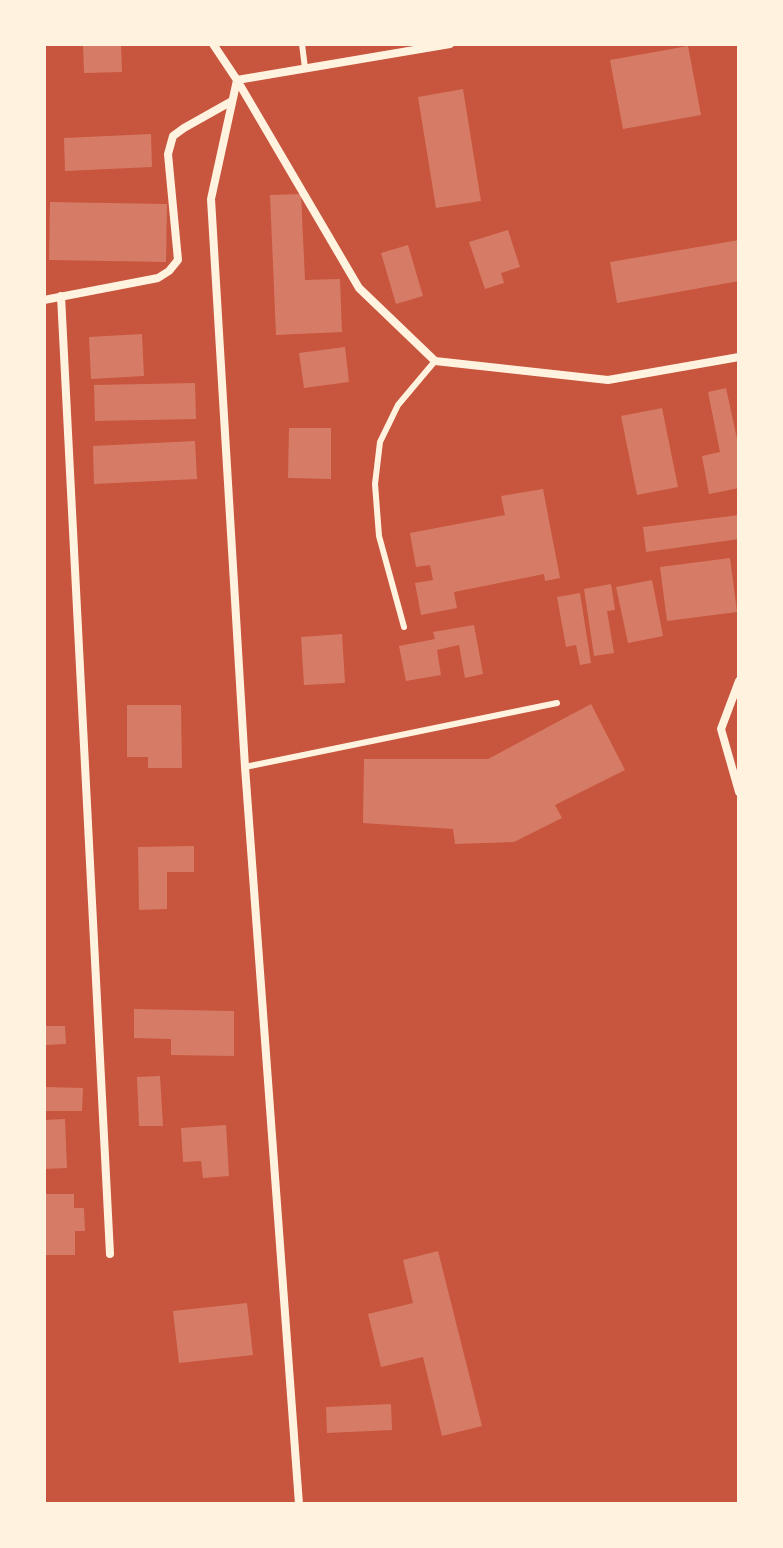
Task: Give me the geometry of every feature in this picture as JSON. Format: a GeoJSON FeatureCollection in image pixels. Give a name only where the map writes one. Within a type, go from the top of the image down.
{"type":"FeatureCollection","features":[{"type":"Feature","properties":{"kind":"street"},"geometry":{"type":"LineString","coordinates":[[213,44],[359,288],[435,361],[608,380],[739,357]]}},
{"type":"Feature","properties":{"kind":"street"},"geometry":{"type":"LineString","coordinates":[[237,80],[450,44]]}},
{"type":"Feature","properties":{"kind":"street"},"geometry":{"type":"LineString","coordinates":[[237,80],[211,199],[245,767],[299,1504]]}},
{"type":"Feature","properties":{"kind":"street"},"geometry":{"type":"LineString","coordinates":[[44,300],[158,278],[169,271],[178,260],[168,154],[173,136],[232,101]]}},
{"type":"Feature","properties":{"kind":"street"},"geometry":{"type":"LineString","coordinates":[[61,296],[110,1254]]}},
{"type":"Feature","properties":{"kind":"street"},"geometry":{"type":"LineString","coordinates":[[739,681],[721,729],[739,792]]}},
{"type":"Feature","properties":{"kind":"lane"},"geometry":{"type":"LineString","coordinates":[[302,44],[305,68]]}},
{"type":"Feature","properties":{"kind":"lane"},"geometry":{"type":"LineString","coordinates":[[404,627],[379,536],[375,484],[380,442],[398,405],[435,361]]}},
{"type":"Feature","properties":{"kind":"lane"},"geometry":{"type":"LineString","coordinates":[[245,767],[557,703]]}},
{"type":"Feature","properties":{"kind":"building"},"geometry":{"type":"Polygon","coordinates":[[[83,44],[121,44],[122,72],[84,73],[83,44]]]}},
{"type":"Feature","properties":{"kind":"building"},"geometry":{"type":"Polygon","coordinates":[[[688,46],[701,115],[623,129],[610,60],[688,46]]]}},
{"type":"Feature","properties":{"kind":"building"},"geometry":{"type":"Polygon","coordinates":[[[463,89],[481,201],[436,208],[418,97],[463,89]]]}},
{"type":"Feature","properties":{"kind":"building"},"geometry":{"type":"Polygon","coordinates":[[[151,134],[152,167],[65,171],[64,138],[151,134]]]}},
{"type":"Feature","properties":{"kind":"building"},"geometry":{"type":"Polygon","coordinates":[[[301,194],[305,280],[340,279],[342,332],[276,335],[270,195],[301,194]]]}},
{"type":"Feature","properties":{"kind":"building"},"geometry":{"type":"Polygon","coordinates":[[[50,202],[167,204],[166,262],[49,260],[50,202]]]}},
{"type":"Feature","properties":{"kind":"building"},"geometry":{"type":"Polygon","coordinates":[[[508,230],[520,267],[501,273],[504,283],[485,289],[469,242],[508,230]]]}},
{"type":"Feature","properties":{"kind":"building"},"geometry":{"type":"Polygon","coordinates":[[[739,240],[739,281],[617,303],[610,262],[739,240]]]}},
{"type":"Feature","properties":{"kind":"building"},"geometry":{"type":"Polygon","coordinates":[[[408,245],[423,296],[396,304],[381,253],[408,245]]]}},
{"type":"Feature","properties":{"kind":"building"},"geometry":{"type":"Polygon","coordinates":[[[142,334],[144,376],[91,379],[89,337],[142,334]]]}},
{"type":"Feature","properties":{"kind":"building"},"geometry":{"type":"Polygon","coordinates":[[[345,347],[349,382],[304,388],[299,353],[345,347]]]}},
{"type":"Feature","properties":{"kind":"building"},"geometry":{"type":"Polygon","coordinates":[[[195,383],[196,419],[95,421],[94,385],[195,383]]]}},
{"type":"Feature","properties":{"kind":"building"},"geometry":{"type":"Polygon","coordinates":[[[726,388],[739,448],[739,488],[709,494],[702,456],[720,452],[708,392],[726,388]]]}},
{"type":"Feature","properties":{"kind":"building"},"geometry":{"type":"Polygon","coordinates":[[[662,408],[678,487],[637,495],[621,416],[662,408]]]}},
{"type":"Feature","properties":{"kind":"building"},"geometry":{"type":"Polygon","coordinates":[[[289,428],[331,428],[331,479],[288,478],[289,428]]]}},
{"type":"Feature","properties":{"kind":"building"},"geometry":{"type":"Polygon","coordinates":[[[195,441],[197,479],[94,484],[93,446],[195,441]]]}},
{"type":"Feature","properties":{"kind":"building"},"geometry":{"type":"Polygon","coordinates":[[[543,489],[560,578],[545,581],[544,574],[454,592],[457,608],[421,615],[415,583],[433,580],[430,565],[416,567],[410,533],[505,515],[501,496],[543,489]]]}},
{"type":"Feature","properties":{"kind":"building"},"geometry":{"type":"Polygon","coordinates":[[[739,515],[739,539],[646,552],[643,527],[739,515]]]}},
{"type":"Feature","properties":{"kind":"building"},"geometry":{"type":"Polygon","coordinates":[[[730,558],[737,612],[667,621],[660,567],[730,558]]]}},
{"type":"Feature","properties":{"kind":"building"},"geometry":{"type":"Polygon","coordinates":[[[652,580],[663,636],[628,643],[616,587],[652,580]]]}},
{"type":"Feature","properties":{"kind":"building"},"geometry":{"type":"Polygon","coordinates":[[[611,584],[615,610],[607,611],[614,653],[594,656],[584,589],[611,584]]]}},
{"type":"Feature","properties":{"kind":"building"},"geometry":{"type":"Polygon","coordinates":[[[580,593],[591,663],[580,665],[576,645],[566,647],[557,597],[580,593]]]}},
{"type":"Feature","properties":{"kind":"building"},"geometry":{"type":"Polygon","coordinates":[[[474,625],[483,674],[465,678],[459,645],[437,650],[441,675],[406,681],[399,646],[435,639],[433,632],[474,625]]]}},
{"type":"Feature","properties":{"kind":"building"},"geometry":{"type":"Polygon","coordinates":[[[342,634],[345,683],[304,685],[301,637],[342,634]]]}},
{"type":"Feature","properties":{"kind":"building"},"geometry":{"type":"Polygon","coordinates":[[[591,704],[625,770],[555,805],[562,818],[514,842],[455,844],[453,829],[363,823],[364,759],[488,759],[591,704]]]}},
{"type":"Feature","properties":{"kind":"building"},"geometry":{"type":"Polygon","coordinates":[[[127,705],[181,705],[182,768],[148,768],[148,757],[127,757],[127,705]]]}},
{"type":"Feature","properties":{"kind":"building"},"geometry":{"type":"Polygon","coordinates":[[[194,846],[194,872],[167,872],[167,909],[139,910],[138,847],[194,846]]]}},
{"type":"Feature","properties":{"kind":"building"},"geometry":{"type":"Polygon","coordinates":[[[134,1009],[234,1011],[234,1056],[171,1055],[171,1039],[134,1038],[134,1009]]]}},
{"type":"Feature","properties":{"kind":"building"},"geometry":{"type":"Polygon","coordinates":[[[44,1026],[65,1026],[66,1044],[44,1045],[44,1026]]]}},
{"type":"Feature","properties":{"kind":"building"},"geometry":{"type":"Polygon","coordinates":[[[160,1076],[163,1126],[139,1126],[137,1077],[160,1076]]]}},
{"type":"Feature","properties":{"kind":"building"},"geometry":{"type":"Polygon","coordinates":[[[44,1087],[83,1088],[82,1111],[44,1111],[44,1087]]]}},
{"type":"Feature","properties":{"kind":"building"},"geometry":{"type":"Polygon","coordinates":[[[65,1119],[67,1168],[44,1169],[44,1120],[65,1119]]]}},
{"type":"Feature","properties":{"kind":"building"},"geometry":{"type":"Polygon","coordinates":[[[226,1125],[229,1176],[203,1178],[201,1161],[183,1162],[181,1128],[226,1125]]]}},
{"type":"Feature","properties":{"kind":"building"},"geometry":{"type":"Polygon","coordinates":[[[44,1194],[74,1194],[74,1208],[84,1208],[85,1231],[75,1231],[75,1255],[44,1255],[44,1194]]]}},
{"type":"Feature","properties":{"kind":"building"},"geometry":{"type":"Polygon","coordinates":[[[438,1251],[482,1426],[442,1436],[423,1357],[381,1367],[368,1314],[413,1303],[403,1260],[438,1251]]]}},
{"type":"Feature","properties":{"kind":"building"},"geometry":{"type":"Polygon","coordinates":[[[247,1303],[253,1355],[179,1363],[173,1311],[247,1303]]]}},
{"type":"Feature","properties":{"kind":"building"},"geometry":{"type":"Polygon","coordinates":[[[391,1404],[392,1430],[327,1433],[326,1407],[391,1404]]]}}]}
